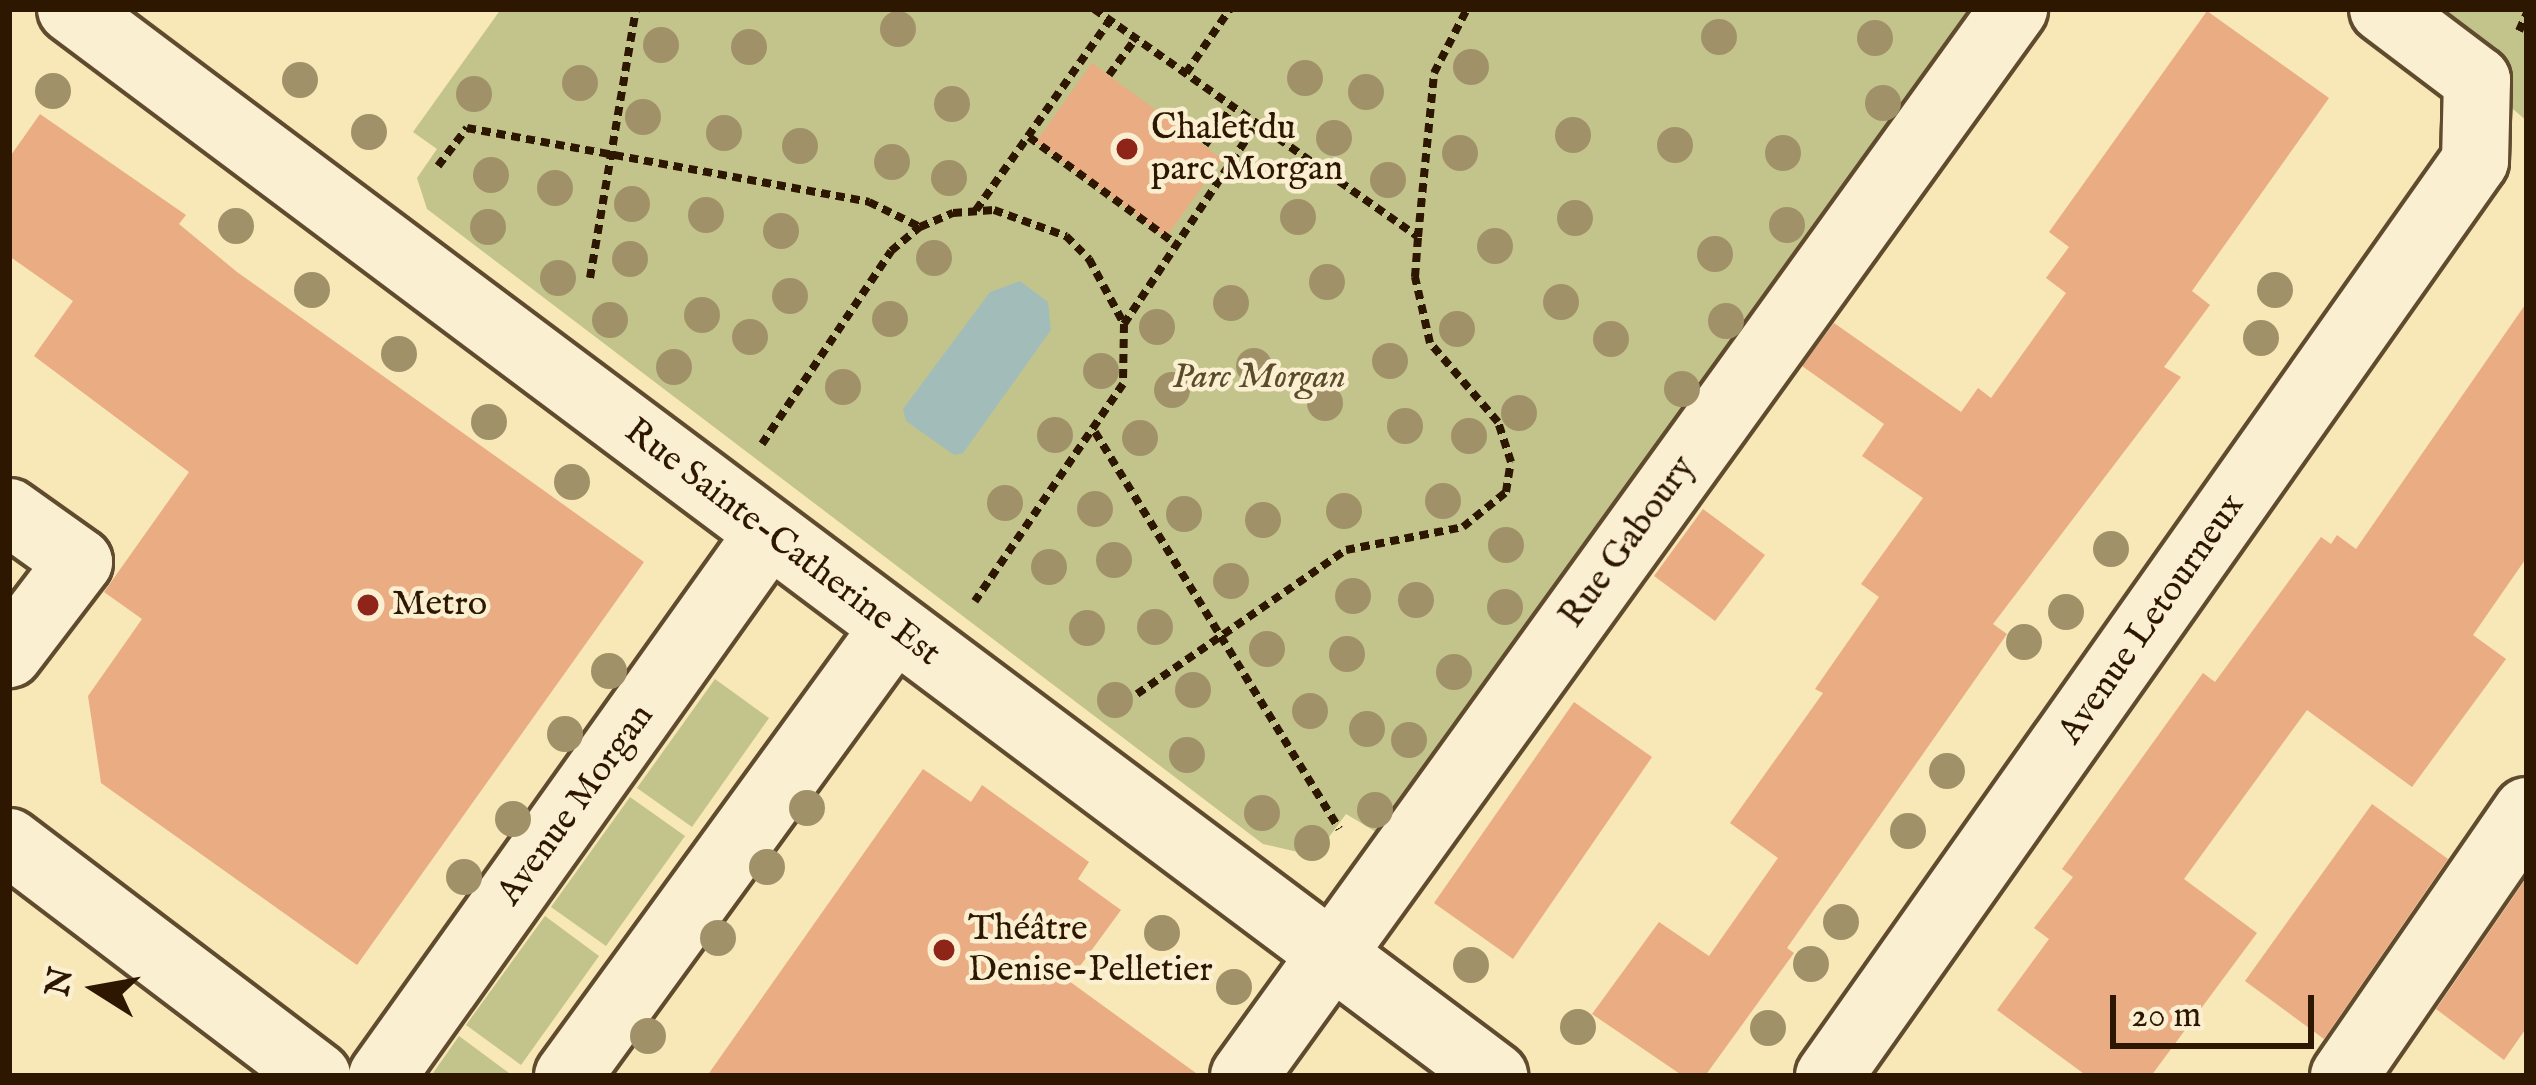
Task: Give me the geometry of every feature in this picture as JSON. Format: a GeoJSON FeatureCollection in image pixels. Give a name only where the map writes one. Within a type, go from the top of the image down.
{"type":"FeatureCollection","features":[{"type":"Feature","properties":{"kind":"street","name":"Rue Sainte-Catherine Est"},"geometry":{"type":"LineString","coordinates":[[71,9],[1495,1076]]}},
{"type":"Feature","properties":{"kind":"street","name":"Rue Gaboury"},"geometry":{"type":"LineString","coordinates":[[1244,1076],[2014,9]]}},
{"type":"Feature","properties":{"kind":"street"},"geometry":{"type":"LineString","coordinates":[[2383,9],[2477,80],[2501,164]]}},
{"type":"Feature","properties":{"kind":"street","name":"Avenue Letourneux"},"geometry":{"type":"LineString","coordinates":[[1829,1076],[2501,164]]}},
{"type":"Feature","properties":{"kind":"street"},"geometry":{"type":"LineString","coordinates":[[9,512],[79,562],[9,654]]}},
{"type":"Feature","properties":{"kind":"street","name":"Avenue Morgan"},"geometry":{"type":"LineString","coordinates":[[382,1076],[769,532]]}},
{"type":"Feature","properties":{"kind":"street"},"geometry":{"type":"LineString","coordinates":[[568,1076],[895,628]]}},
{"type":"Feature","properties":{"kind":"street"},"geometry":{"type":"LineString","coordinates":[[2344,1076],[2527,812]]}},
{"type":"Feature","properties":{"kind":"street"},"geometry":{"type":"LineString","coordinates":[[9,842],[317,1076]]}},
{"type":"Feature","properties":{"kind":"path"},"geometry":{"type":"LineString","coordinates":[[590,278],[636,9]]}},
{"type":"Feature","properties":{"kind":"path"},"geometry":{"type":"LineString","coordinates":[[1094,9],[1418,237]]}},
{"type":"Feature","properties":{"kind":"path"},"geometry":{"type":"LineString","coordinates":[[1186,73],[1229,9]]}},
{"type":"Feature","properties":{"kind":"path"},"geometry":{"type":"LineString","coordinates":[[1137,694],[1346,550],[1463,527],[1505,492],[1511,463],[1498,422],[1430,343],[1415,278],[1434,73],[1467,9]]}},
{"type":"Feature","properties":{"kind":"path"},"geometry":{"type":"LineString","coordinates":[[975,212],[1110,20]]}},
{"type":"Feature","properties":{"kind":"path"},"geometry":{"type":"LineString","coordinates":[[1108,75],[1136,38]]}},
{"type":"Feature","properties":{"kind":"path"},"geometry":{"type":"LineString","coordinates":[[1205,146],[1233,106]]}},
{"type":"Feature","properties":{"kind":"path"},"geometry":{"type":"LineString","coordinates":[[1124,324],[1257,123]]}},
{"type":"Feature","properties":{"kind":"path"},"geometry":{"type":"LineString","coordinates":[[438,166],[467,128],[869,202],[920,227]]}},
{"type":"Feature","properties":{"kind":"path"},"geometry":{"type":"LineString","coordinates":[[1029,137],[1177,245]]}},
{"type":"Feature","properties":{"kind":"path"},"geometry":{"type":"LineString","coordinates":[[755,462],[772,419],[891,251],[920,227],[975,212],[1032,218],[1066,236],[1089,259],[1124,324],[1123,385],[971,608]]}},
{"type":"Feature","properties":{"kind":"path"},"geometry":{"type":"LineString","coordinates":[[1095,432],[1226,636],[1343,837]]}},
{"type":"Feature","properties":{"kind":"green space","name":"Parc Morgan"},"geometry":{"type":"Polygon","coordinates":[[[501,9],[1971,9],[1388,839],[1346,814],[1315,856],[1263,844],[427,209],[417,178],[437,149],[413,132],[501,9]]]}},
{"type":"Feature","properties":{"kind":"green space"},"geometry":{"type":"Polygon","coordinates":[[[2395,9],[2527,9],[2527,121],[2447,53],[2395,9]]]}},
{"type":"Feature","properties":{"kind":"green space"},"geometry":{"type":"Polygon","coordinates":[[[715,679],[769,718],[692,827],[637,788],[715,679]]]}},
{"type":"Feature","properties":{"kind":"green space"},"geometry":{"type":"Polygon","coordinates":[[[630,797],[685,836],[606,946],[551,907],[630,797]]]}},
{"type":"Feature","properties":{"kind":"green space"},"geometry":{"type":"Polygon","coordinates":[[[545,916],[599,956],[521,1065],[466,1025],[545,916]]]}},
{"type":"Feature","properties":{"kind":"green space"},"geometry":{"type":"Polygon","coordinates":[[[459,1036],[513,1076],[431,1076],[459,1036]]]}},
{"type":"Feature","properties":{"kind":"water"},"geometry":{"type":"Polygon","coordinates":[[[1020,281],[1048,302],[1051,330],[963,453],[954,455],[906,421],[903,409],[990,292],[1020,281]]]}},
{"type":"Feature","properties":{"kind":"building"},"geometry":{"type":"Polygon","coordinates":[[[2207,11],[2329,98],[2192,291],[2210,305],[2164,367],[2181,377],[1993,624],[2007,634],[1787,948],[1794,953],[1705,1076],[1683,1076],[1592,1014],[1659,922],[1709,956],[1778,858],[1730,823],[1823,693],[1815,689],[1879,597],[1861,584],[1923,498],[1862,456],[1884,424],[1802,366],[1834,323],[1961,412],[1978,388],[1991,398],[2066,293],[2046,278],[2069,247],[2049,232],[2207,11]]]}},
{"type":"Feature","properties":{"kind":"building","name":"Chalet du parc Morgan"},"geometry":{"type":"Polygon","coordinates":[[[1092,63],[1222,159],[1166,237],[1036,142],[1092,63]]]}},
{"type":"Feature","properties":{"kind":"building","name":"Metro"},"geometry":{"type":"Polygon","coordinates":[[[40,114],[186,215],[179,224],[237,272],[644,562],[357,965],[101,783],[88,696],[142,619],[104,592],[189,472],[34,356],[73,301],[9,256],[9,158],[40,114]]]}},
{"type":"Feature","properties":{"kind":"building"},"geometry":{"type":"Polygon","coordinates":[[[2527,302],[2527,557],[2473,635],[2506,659],[2412,787],[2307,710],[2184,879],[2257,933],[2151,1076],[2087,1076],[1997,1010],[2049,939],[2034,928],[2073,877],[2062,869],[2203,673],[2215,682],[2321,537],[2331,544],[2337,535],[2356,549],[2527,302]]]}},
{"type":"Feature","properties":{"kind":"building"},"geometry":{"type":"Polygon","coordinates":[[[1703,509],[1765,555],[1715,621],[1654,576],[1703,509]]]}},
{"type":"Feature","properties":{"kind":"building"},"geometry":{"type":"Polygon","coordinates":[[[1574,702],[1652,757],[1513,959],[1434,903],[1574,702]]]}},
{"type":"Feature","properties":{"kind":"building","name":"Théâtre Denise-Pelletier"},"geometry":{"type":"Polygon","coordinates":[[[923,769],[971,802],[982,785],[1089,862],[1078,879],[1121,910],[1069,981],[1200,1076],[707,1076],[923,769]]]}},
{"type":"Feature","properties":{"kind":"building"},"geometry":{"type":"Polygon","coordinates":[[[2372,804],[2448,859],[2324,1039],[2245,981],[2372,804]]]}},
{"type":"Feature","properties":{"kind":"building"},"geometry":{"type":"Polygon","coordinates":[[[2527,877],[2527,1027],[2504,1060],[2436,1009],[2527,877]]]}},
{"type":"Feature","properties":{"kind":"place","name":"Chalet du parc Morgan"},"geometry":{"type":"Point","coordinates":[1127,149]}},
{"type":"Feature","properties":{"kind":"place","name":"Metro"},"geometry":{"type":"Point","coordinates":[368,605]}},
{"type":"Feature","properties":{"kind":"place","name":"Théâtre Denise-Pelletier"},"geometry":{"type":"Point","coordinates":[944,950]}}]}
